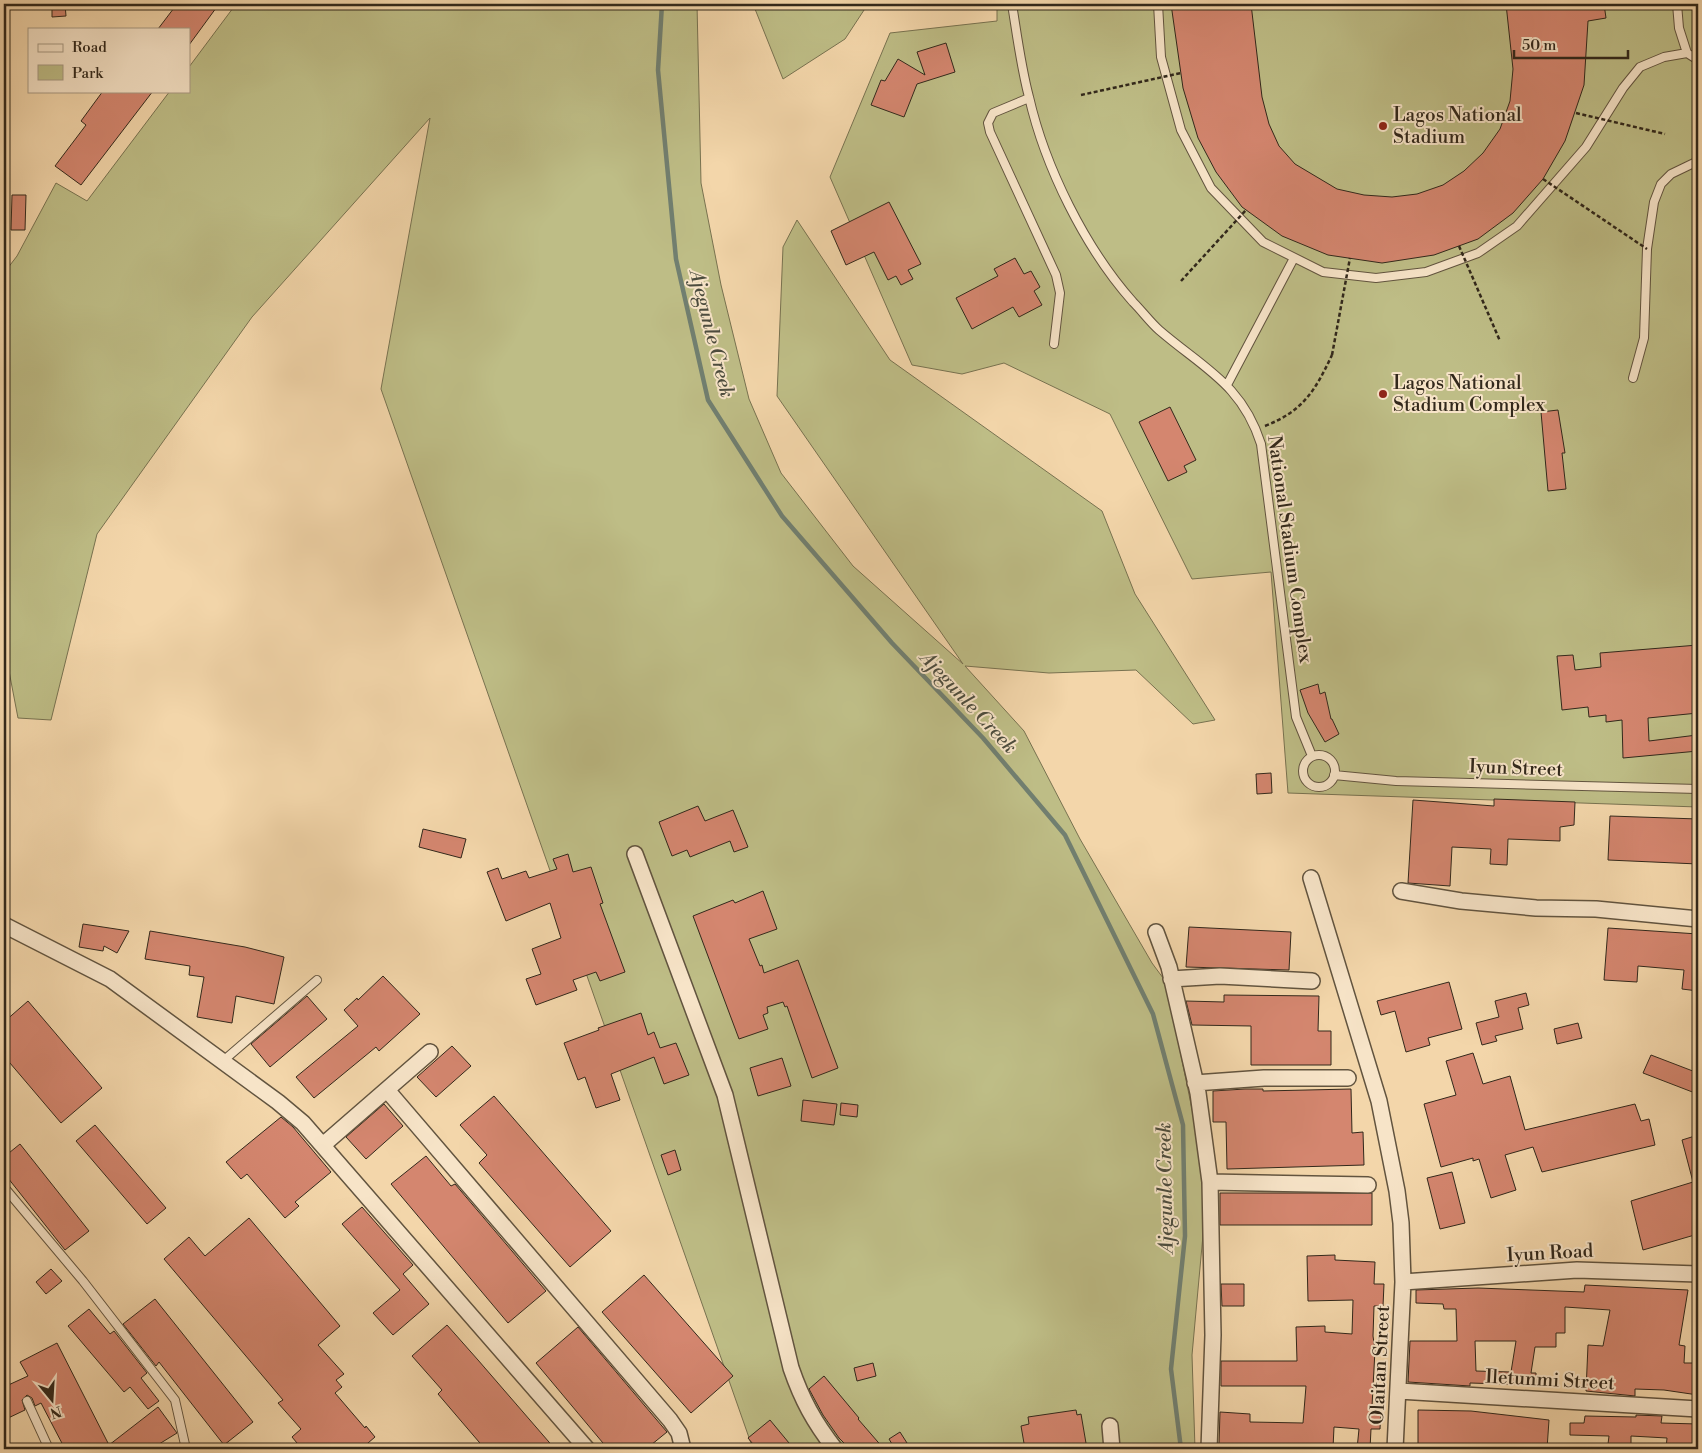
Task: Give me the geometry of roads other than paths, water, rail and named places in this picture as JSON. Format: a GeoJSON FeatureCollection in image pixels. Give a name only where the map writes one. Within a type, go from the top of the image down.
{"type":"FeatureCollection","features":[{"type":"Feature","properties":{"kind":"street"},"geometry":{"type":"LineString","coordinates":[[635,854],[725,1095],[791,1368],[802,1401],[815,1423],[835,1449]]}},
{"type":"Feature","properties":{"kind":"street","name":"Olaitan Street"},"geometry":{"type":"LineString","coordinates":[[1311,878],[1379,1101],[1401,1223],[1404,1282],[1396,1449]]}},
{"type":"Feature","properties":{"kind":"street"},"geometry":{"type":"LineString","coordinates":[[1401,891],[1461,901],[1536,908],[1596,909],[1698,919]]}},
{"type":"Feature","properties":{"kind":"street"},"geometry":{"type":"LineString","coordinates":[[4,925],[110,979],[278,1102],[323,1145],[587,1449]]}},
{"type":"Feature","properties":{"kind":"street"},"geometry":{"type":"LineString","coordinates":[[1156,932],[1171,979],[1195,1082],[1210,1182],[1213,1335],[1210,1449]]}},
{"type":"Feature","properties":{"kind":"street"},"geometry":{"type":"LineString","coordinates":[[1171,979],[1220,976],[1312,981]]}},
{"type":"Feature","properties":{"kind":"street"},"geometry":{"type":"LineString","coordinates":[[323,1145],[430,1052]]}},
{"type":"Feature","properties":{"kind":"street"},"geometry":{"type":"LineString","coordinates":[[1195,1082],[1264,1078],[1348,1078]]}},
{"type":"Feature","properties":{"kind":"street"},"geometry":{"type":"LineString","coordinates":[[387,1090],[670,1420],[679,1433],[682,1445],[679,1449]]}},
{"type":"Feature","properties":{"kind":"street"},"geometry":{"type":"LineString","coordinates":[[1210,1182],[1368,1186]]}},
{"type":"Feature","properties":{"kind":"street","name":"Iyun Road"},"geometry":{"type":"LineString","coordinates":[[1404,1282],[1577,1270],[1698,1274]]}},
{"type":"Feature","properties":{"kind":"street","name":"Iletunmi Street"},"geometry":{"type":"LineString","coordinates":[[1399,1391],[1698,1409]]}},
{"type":"Feature","properties":{"kind":"street"},"geometry":{"type":"LineString","coordinates":[[1110,1426],[1112,1449]]}},
{"type":"Feature","properties":{"kind":"lane","name":"National Stadium Complex"},"geometry":{"type":"LineString","coordinates":[[1012,4],[1029,98],[1041,138],[1063,191],[1086,236],[1111,275],[1158,329],[1227,385],[1243,404],[1256,429],[1261,444],[1269,501],[1296,717],[1312,756]]}},
{"type":"Feature","properties":{"kind":"lane"},"geometry":{"type":"LineString","coordinates":[[1158,4],[1161,57],[1181,130],[1211,188],[1263,242],[1323,272],[1376,278],[1426,272],[1478,253],[1517,226],[1586,146],[1623,88],[1640,67],[1664,57],[1687,53]]}},
{"type":"Feature","properties":{"kind":"lane"},"geometry":{"type":"LineString","coordinates":[[1677,4],[1679,28],[1687,53],[1698,60]]}},
{"type":"Feature","properties":{"kind":"lane"},"geometry":{"type":"LineString","coordinates":[[1029,98],[993,113],[988,123],[990,132],[1056,275],[1060,293],[1054,344]]}},
{"type":"Feature","properties":{"kind":"lane"},"geometry":{"type":"LineString","coordinates":[[1632,378],[1644,338],[1646,249],[1654,202],[1661,184],[1671,174],[1698,161]]}},
{"type":"Feature","properties":{"kind":"lane"},"geometry":{"type":"LineString","coordinates":[[1227,385],[1294,258]]}},
{"type":"Feature","properties":{"kind":"lane"},"geometry":{"type":"LineString","coordinates":[[1322,755],[1331,760],[1334,775],[1324,786],[1310,784],[1304,777],[1303,768],[1312,756],[1322,755]]}},
{"type":"Feature","properties":{"kind":"lane","name":"Iyun Street"},"geometry":{"type":"LineString","coordinates":[[1334,775],[1396,781],[1698,789]]}},
{"type":"Feature","properties":{"kind":"lane"},"geometry":{"type":"LineString","coordinates":[[223,1061],[317,980]]}},
{"type":"Feature","properties":{"kind":"lane"},"geometry":{"type":"LineString","coordinates":[[4,1187],[83,1281],[176,1400],[186,1449]]}},
{"type":"Feature","properties":{"kind":"lane"},"geometry":{"type":"LineString","coordinates":[[27,1401],[49,1449]]}},
{"type":"Feature","properties":{"kind":"waterway","name":"Ajegunle Creek"},"geometry":{"type":"LineString","coordinates":[[662,4],[658,70],[676,259],[708,400],[782,516],[892,643],[983,738],[1065,835],[1153,1014],[1183,1125],[1185,1236],[1171,1369],[1181,1449]]}},
{"type":"Feature","properties":{"kind":"place","name":"Lagos National Stadium"},"geometry":{"type":"Point","coordinates":[1383,126]}},
{"type":"Feature","properties":{"kind":"place","name":"Lagos National Stadium Complex"},"geometry":{"type":"Point","coordinates":[1383,394]}}]}
